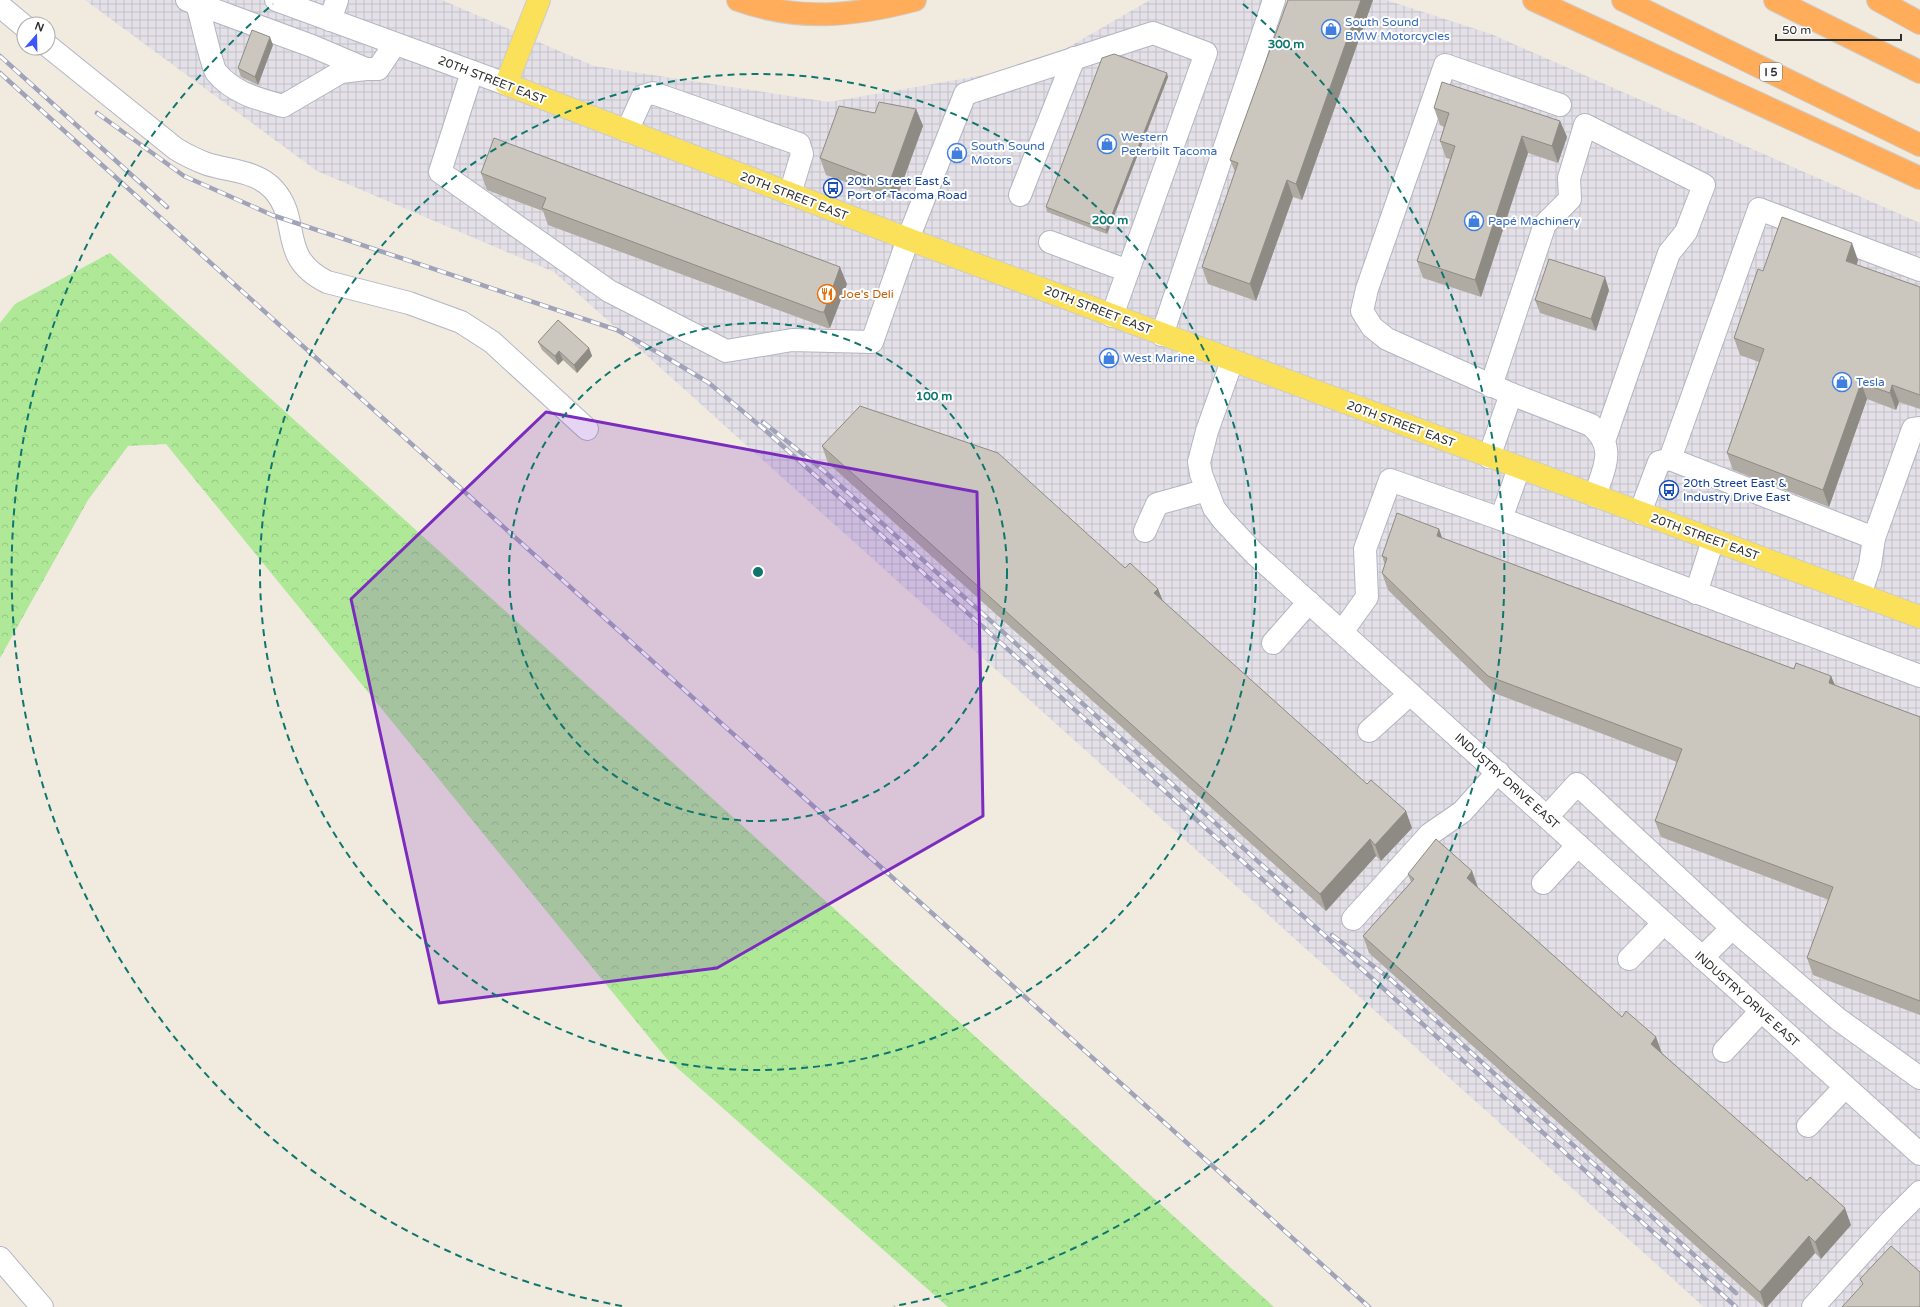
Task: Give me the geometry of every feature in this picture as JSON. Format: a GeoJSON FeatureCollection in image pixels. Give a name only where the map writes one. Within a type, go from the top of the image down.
{"type":"FeatureCollection","features":[{"type":"Feature","properties":{"kind":"highway"},"geometry":{"type":"LineString","coordinates":[[738,0],[750,4],[822,16],[852,14],[915,0]]}},
{"type":"Feature","properties":{"kind":"highway"},"geometry":{"type":"LineString","coordinates":[[1534,0],[1920,178]]}},
{"type":"Feature","properties":{"kind":"highway","name":"I 5"},"geometry":{"type":"LineString","coordinates":[[1623,0],[1920,145]]}},
{"type":"Feature","properties":{"kind":"highway"},"geometry":{"type":"LineString","coordinates":[[1775,0],[1920,72]]}},
{"type":"Feature","properties":{"kind":"highway"},"geometry":{"type":"LineString","coordinates":[[1878,0],[1920,23]]}},
{"type":"Feature","properties":{"kind":"main road"},"geometry":{"type":"LineString","coordinates":[[506,84],[539,0]]}},
{"type":"Feature","properties":{"kind":"main road","name":"20TH STREET EAST"},"geometry":{"type":"LineString","coordinates":[[506,84],[790,194],[1162,335],[1920,617]]}},
{"type":"Feature","properties":{"kind":"street","name":"20TH STREET EAST"},"geometry":{"type":"LineString","coordinates":[[276,0],[334,10],[395,44],[506,84]]}},
{"type":"Feature","properties":{"kind":"street"},"geometry":{"type":"LineString","coordinates":[[1162,335],[1274,0]]}},
{"type":"Feature","properties":{"kind":"street"},"geometry":{"type":"LineString","coordinates":[[192,2],[312,46],[366,69]]}},
{"type":"Feature","properties":{"kind":"street"},"geometry":{"type":"LineString","coordinates":[[192,2],[215,71],[233,87],[257,99],[283,106],[341,72],[378,69],[395,44]]}},
{"type":"Feature","properties":{"kind":"street"},"geometry":{"type":"LineString","coordinates":[[0,6],[16,19]]}},
{"type":"Feature","properties":{"kind":"street"},"geometry":{"type":"LineString","coordinates":[[472,72],[440,172],[609,291],[726,351],[792,340],[872,342],[908,239],[965,94],[1153,33],[1206,53],[1112,316]]}},
{"type":"Feature","properties":{"kind":"street"},"geometry":{"type":"LineString","coordinates":[[56,52],[176,149],[192,158],[244,173],[267,183],[274,190],[282,204],[297,255],[303,265],[318,278],[327,282],[429,309],[461,322],[492,342],[587,430]]}},
{"type":"Feature","properties":{"kind":"street"},"geometry":{"type":"LineString","coordinates":[[1020,195],[1074,58]]}},
{"type":"Feature","properties":{"kind":"street"},"geometry":{"type":"LineString","coordinates":[[1560,105],[1445,65],[1367,289],[1362,311],[1372,327],[1386,339],[1491,386],[1591,425],[1604,441],[1607,456],[1595,496]]}},
{"type":"Feature","properties":{"kind":"street"},"geometry":{"type":"LineString","coordinates":[[627,131],[644,96],[653,93],[799,144],[802,154],[790,194]]}},
{"type":"Feature","properties":{"kind":"street"},"geometry":{"type":"LineString","coordinates":[[1491,386],[1545,224],[1570,199],[1568,178],[1585,125],[1704,185],[1686,232],[1669,253],[1604,441]]}},
{"type":"Feature","properties":{"kind":"street"},"geometry":{"type":"LineString","coordinates":[[1670,459],[1759,209],[1920,270]]}},
{"type":"Feature","properties":{"kind":"street"},"geometry":{"type":"LineString","coordinates":[[1050,242],[1128,271]]}},
{"type":"Feature","properties":{"kind":"street","name":"INDUSTRY DRIVE EAST"},"geometry":{"type":"LineString","coordinates":[[1232,361],[1201,452],[1199,462],[1206,490],[1214,508],[1222,520],[1254,553],[1920,1154]]}},
{"type":"Feature","properties":{"kind":"street"},"geometry":{"type":"LineString","coordinates":[[1489,457],[1511,394]]}},
{"type":"Feature","properties":{"kind":"street"},"geometry":{"type":"LineString","coordinates":[[1860,595],[1870,565],[1874,538],[1913,429],[1920,428]]}},
{"type":"Feature","properties":{"kind":"street"},"geometry":{"type":"LineString","coordinates":[[1640,513],[1659,462],[1670,459],[1874,538]]}},
{"type":"Feature","properties":{"kind":"street"},"geometry":{"type":"LineString","coordinates":[[1501,519],[1519,468]]}},
{"type":"Feature","properties":{"kind":"street"},"geometry":{"type":"LineString","coordinates":[[1342,632],[1367,597],[1365,548],[1390,480],[1501,519],[1920,676]]}},
{"type":"Feature","properties":{"kind":"street"},"geometry":{"type":"LineString","coordinates":[[1145,530],[1157,504],[1206,490]]}},
{"type":"Feature","properties":{"kind":"street"},"geometry":{"type":"LineString","coordinates":[[1696,593],[1712,540]]}},
{"type":"Feature","properties":{"kind":"street"},"geometry":{"type":"LineString","coordinates":[[1273,643],[1309,602]]}},
{"type":"Feature","properties":{"kind":"street"},"geometry":{"type":"LineString","coordinates":[[1369,731],[1410,694]]}},
{"type":"Feature","properties":{"kind":"street"},"geometry":{"type":"LineString","coordinates":[[1353,919],[1430,834],[1462,812],[1498,772]]}},
{"type":"Feature","properties":{"kind":"street"},"geometry":{"type":"LineString","coordinates":[[1547,817],[1577,784],[1732,928],[1838,1019],[1920,1078]]}},
{"type":"Feature","properties":{"kind":"street"},"geometry":{"type":"LineString","coordinates":[[1543,882],[1578,845]]}},
{"type":"Feature","properties":{"kind":"street"},"geometry":{"type":"LineString","coordinates":[[1629,959],[1664,923]]}},
{"type":"Feature","properties":{"kind":"street"},"geometry":{"type":"LineString","coordinates":[[1702,958],[1732,928]]}},
{"type":"Feature","properties":{"kind":"street"},"geometry":{"type":"LineString","coordinates":[[1724,1051],[1761,1011]]}},
{"type":"Feature","properties":{"kind":"street"},"geometry":{"type":"LineString","coordinates":[[1808,1126],[1845,1087]]}},
{"type":"Feature","properties":{"kind":"street"},"geometry":{"type":"LineString","coordinates":[[1813,1307],[1891,1221],[1920,1192]]}},
{"type":"Feature","properties":{"kind":"street"},"geometry":{"type":"LineString","coordinates":[[0,1258],[42,1307]]}},
{"type":"Feature","properties":{"kind":"highlighted area"},"geometry":{"type":"Polygon","coordinates":[[[546,412],[977,492],[983,816],[717,968],[439,1003],[351,599],[546,412]]]}},
{"type":"Feature","properties":{"kind":"shaded area"},"geometry":{"type":"Polygon","coordinates":[[[85,0],[442,0],[594,66],[829,102],[1036,66],[1150,0],[1386,0],[1491,34],[1920,223],[1920,1307],[1704,1307],[554,272],[317,171],[85,0]]]}},
{"type":"Feature","properties":{"kind":"green space"},"geometry":{"type":"Polygon","coordinates":[[[110,253],[1274,1307],[948,1307],[666,1058],[166,444],[128,446],[88,500],[0,658],[0,323],[15,304],[110,253]]]}},
{"type":"Feature","properties":{"kind":"building"},"geometry":{"type":"Polygon","coordinates":[[[1288,0],[1361,0],[1296,184],[1287,180],[1250,284],[1202,267],[1238,163],[1230,160],[1288,0]]]}},
{"type":"Feature","properties":{"kind":"building"},"geometry":{"type":"Polygon","coordinates":[[[252,30],[270,37],[255,77],[238,68],[252,30]]]}},
{"type":"Feature","properties":{"kind":"building","name":"Western Peterbilt Tacoma"},"geometry":{"type":"Polygon","coordinates":[[[1114,54],[1167,73],[1106,230],[1046,207],[1102,58],[1114,54]]]}},
{"type":"Feature","properties":{"kind":"building","name":"Papé Machinery"},"geometry":{"type":"Polygon","coordinates":[[[1442,82],[1560,121],[1552,146],[1522,136],[1475,280],[1417,261],[1455,146],[1440,141],[1449,113],[1434,108],[1442,82]]]}},
{"type":"Feature","properties":{"kind":"building"},"geometry":{"type":"Polygon","coordinates":[[[879,102],[916,109],[889,184],[820,158],[839,106],[875,113],[879,102]]]}},
{"type":"Feature","properties":{"kind":"building"},"geometry":{"type":"Polygon","coordinates":[[[494,138],[840,267],[824,312],[542,208],[546,198],[481,173],[494,138]]]}},
{"type":"Feature","properties":{"kind":"building","name":"Tesla"},"geometry":{"type":"Polygon","coordinates":[[[1782,217],[1852,243],[1846,261],[1920,287],[1920,395],[1892,385],[1890,393],[1861,383],[1823,490],[1727,453],[1764,349],[1734,338],[1758,269],[1763,271],[1782,217]]]}},
{"type":"Feature","properties":{"kind":"building"},"geometry":{"type":"Polygon","coordinates":[[[1549,259],[1605,277],[1591,319],[1535,300],[1549,259]]]}},
{"type":"Feature","properties":{"kind":"building"},"geometry":{"type":"Polygon","coordinates":[[[558,320],[589,348],[574,365],[559,351],[555,356],[538,342],[558,320]]]}},
{"type":"Feature","properties":{"kind":"building"},"geometry":{"type":"Polygon","coordinates":[[[860,406],[998,453],[1125,568],[1130,563],[1158,589],[1154,593],[1367,784],[1371,780],[1406,811],[1375,845],[1370,839],[1320,894],[822,446],[860,406]]]}},
{"type":"Feature","properties":{"kind":"building"},"geometry":{"type":"Polygon","coordinates":[[[1397,513],[1439,529],[1437,536],[1794,669],[1796,663],[1831,676],[1829,683],[1920,717],[1920,1001],[1807,958],[1833,887],[1655,821],[1682,749],[1488,676],[1382,573],[1387,558],[1382,556],[1397,513]]]}},
{"type":"Feature","properties":{"kind":"building"},"geometry":{"type":"Polygon","coordinates":[[[1436,839],[1472,871],[1467,878],[1622,1017],[1626,1011],[1656,1037],[1651,1044],[1807,1181],[1810,1177],[1845,1208],[1815,1242],[1809,1236],[1760,1292],[1363,936],[1414,879],[1408,874],[1436,839]]]}},
{"type":"Feature","properties":{"kind":"building"},"geometry":{"type":"Polygon","coordinates":[[[1891,1246],[1920,1272],[1920,1307],[1842,1307],[1863,1284],[1860,1279],[1891,1246]]]}},
{"type":"Feature","properties":{"kind":"railway"},"geometry":{"type":"LineString","coordinates":[[0,56],[167,207]]}},
{"type":"Feature","properties":{"kind":"railway"},"geometry":{"type":"LineString","coordinates":[[0,73],[1369,1307]]}},
{"type":"Feature","properties":{"kind":"railway"},"geometry":{"type":"LineString","coordinates":[[97,113],[184,176],[272,215],[617,330],[709,383],[765,430],[1736,1307]]}},
{"type":"Feature","properties":{"kind":"railway"},"geometry":{"type":"LineString","coordinates":[[763,422],[824,471],[1291,891]]}},
{"type":"Feature","properties":{"kind":"railway"},"geometry":{"type":"LineString","coordinates":[[1332,935],[1389,978],[1736,1293]]}},
{"type":"Feature","properties":{"kind":"place","name":"South Sound BMW Motorcycles"},"geometry":{"type":"Point","coordinates":[1331,29]}},
{"type":"Feature","properties":{"kind":"place","name":"Western Peterbilt Tacoma"},"geometry":{"type":"Point","coordinates":[1107,144]}},
{"type":"Feature","properties":{"kind":"place","name":"South Sound Motors"},"geometry":{"type":"Point","coordinates":[957,153]}},
{"type":"Feature","properties":{"kind":"place","name":"20th Street East & Port of Tacoma Road"},"geometry":{"type":"Point","coordinates":[833,188]}},
{"type":"Feature","properties":{"kind":"place","name":"Papé Machinery"},"geometry":{"type":"Point","coordinates":[1474,221]}},
{"type":"Feature","properties":{"kind":"place","name":"Joe's Deli"},"geometry":{"type":"Point","coordinates":[827,294]}},
{"type":"Feature","properties":{"kind":"place","name":"West Marine"},"geometry":{"type":"Point","coordinates":[1109,358]}},
{"type":"Feature","properties":{"kind":"place","name":"Tesla"},"geometry":{"type":"Point","coordinates":[1842,382]}},
{"type":"Feature","properties":{"kind":"place","name":"20th Street East & Industry Drive East"},"geometry":{"type":"Point","coordinates":[1669,490]}}]}
